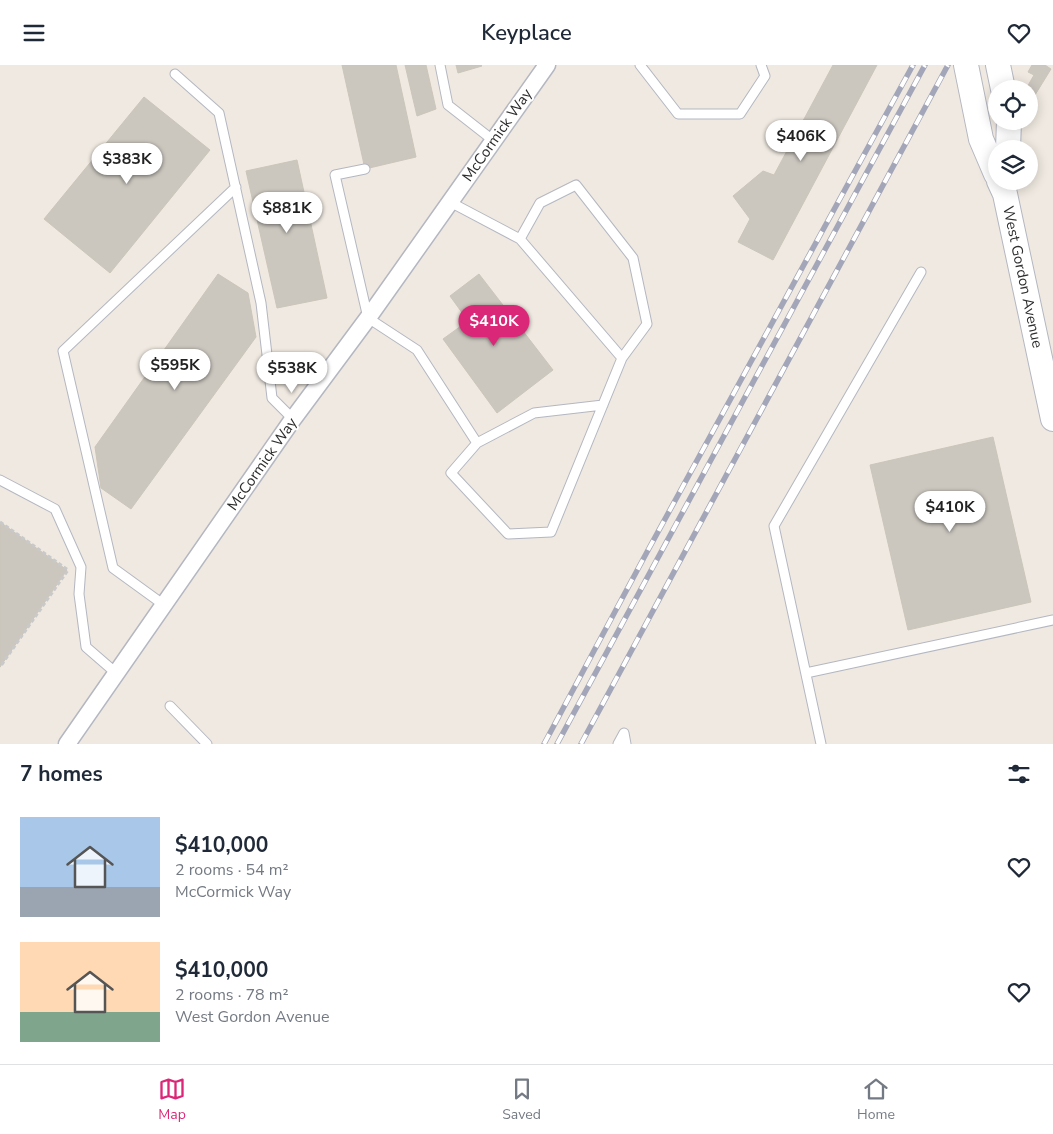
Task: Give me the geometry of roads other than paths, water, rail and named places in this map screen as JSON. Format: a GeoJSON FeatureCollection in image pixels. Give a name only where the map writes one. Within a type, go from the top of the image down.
{"type":"FeatureCollection","features":[{"type":"Feature","properties":{"kind":"main road","name":"West Gordon Avenue"},"geometry":{"type":"LineString","coordinates":[[966,65],[981,139],[988,154]]}},
{"type":"Feature","properties":{"kind":"main road"},"geometry":{"type":"LineString","coordinates":[[998,65],[1000,80]]}},
{"type":"Feature","properties":{"kind":"main road","name":"West Gordon Avenue"},"geometry":{"type":"LineString","coordinates":[[1003,190],[1053,419]]}},
{"type":"Feature","properties":{"kind":"street","name":"McCormick Way"},"geometry":{"type":"LineString","coordinates":[[67,744],[293,419],[368,318],[547,65]]}},
{"type":"Feature","properties":{"kind":"lane"},"geometry":{"type":"LineString","coordinates":[[440,65],[448,105],[494,141]]}},
{"type":"Feature","properties":{"kind":"lane"},"geometry":{"type":"LineString","coordinates":[[640,65],[678,114],[740,114],[765,77],[761,65]]}},
{"type":"Feature","properties":{"kind":"lane"},"geometry":{"type":"LineString","coordinates":[[175,74],[220,113],[261,303],[272,398],[293,419]]}},
{"type":"Feature","properties":{"kind":"lane"},"geometry":{"type":"LineString","coordinates":[[365,169],[335,175],[368,318],[417,350],[477,443]]}},
{"type":"Feature","properties":{"kind":"lane"},"geometry":{"type":"LineString","coordinates":[[520,239],[540,203],[576,185],[633,259],[647,324],[622,358],[603,405],[551,532],[508,534],[452,473],[477,443],[534,413],[603,405]]}},
{"type":"Feature","properties":{"kind":"lane"},"geometry":{"type":"LineString","coordinates":[[164,605],[113,568],[63,351],[236,187]]}},
{"type":"Feature","properties":{"kind":"lane"},"geometry":{"type":"LineString","coordinates":[[450,202],[520,239],[622,358]]}},
{"type":"Feature","properties":{"kind":"lane"},"geometry":{"type":"LineString","coordinates":[[821,744],[774,526],[921,272]]}},
{"type":"Feature","properties":{"kind":"lane"},"geometry":{"type":"LineString","coordinates":[[0,480],[55,509],[80,567],[79,594],[86,647],[116,673]]}},
{"type":"Feature","properties":{"kind":"lane"},"geometry":{"type":"LineString","coordinates":[[806,673],[1053,620]]}},
{"type":"Feature","properties":{"kind":"lane"},"geometry":{"type":"LineString","coordinates":[[170,706],[207,744]]}},
{"type":"Feature","properties":{"kind":"lane"},"geometry":{"type":"LineString","coordinates":[[618,744],[624,733],[626,744]]}},
{"type":"Feature","properties":{"kind":"railway"},"geometry":{"type":"LineString","coordinates":[[544,744],[913,65]]}},
{"type":"Feature","properties":{"kind":"railway"},"geometry":{"type":"LineString","coordinates":[[557,744],[925,65]]}},
{"type":"Feature","properties":{"kind":"railway"},"geometry":{"type":"LineString","coordinates":[[581,744],[948,65]]}}]}
